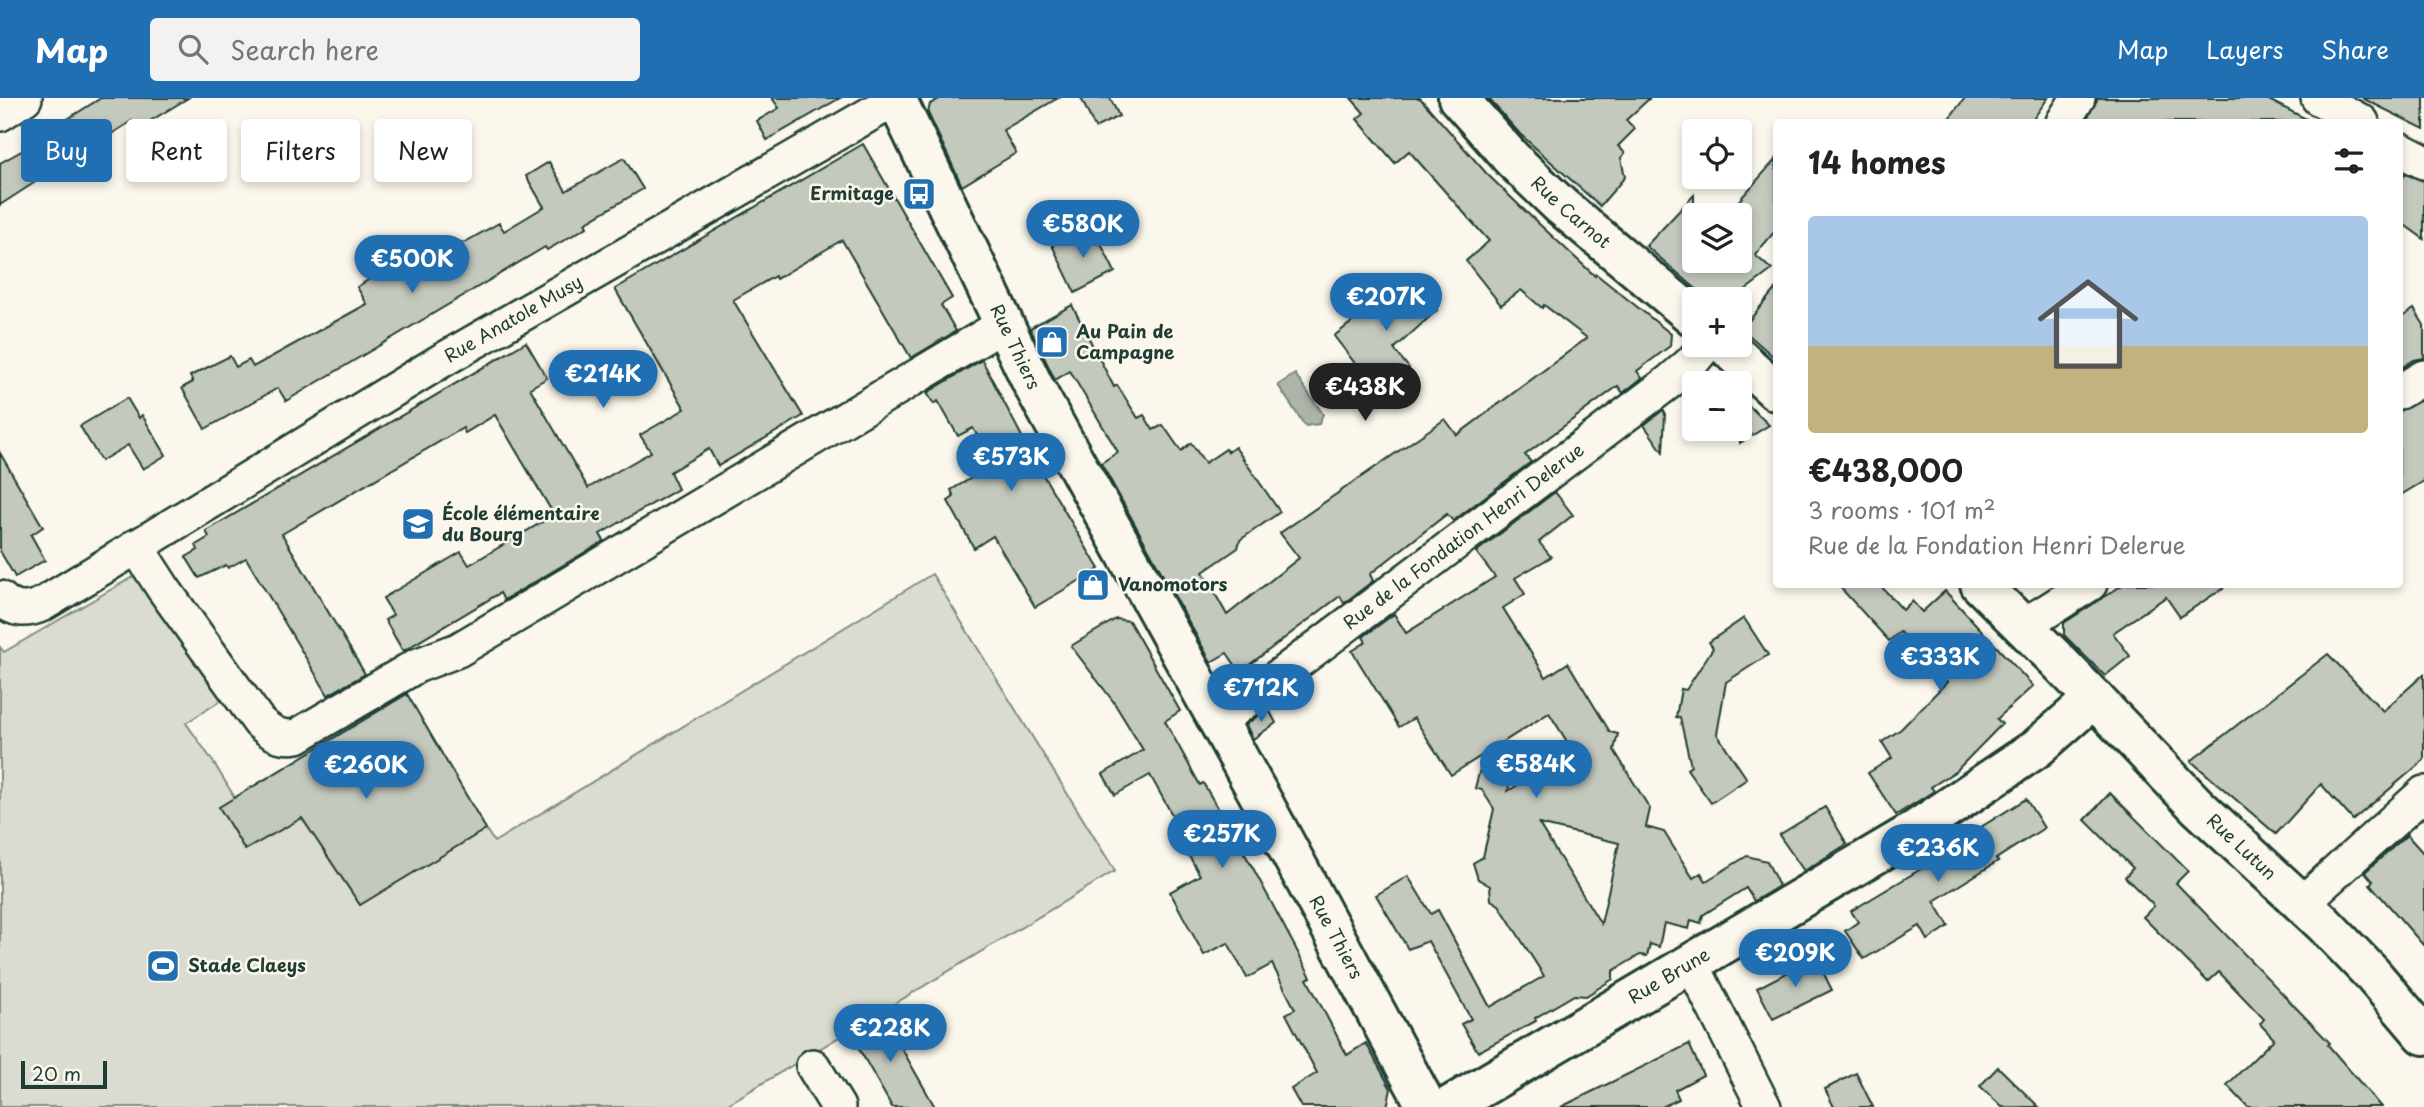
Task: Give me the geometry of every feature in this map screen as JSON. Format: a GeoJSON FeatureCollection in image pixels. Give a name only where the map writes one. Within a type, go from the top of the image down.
{"type":"FeatureCollection","features":[{"type":"Feature","properties":{"kind":"main road","name":"Rue Thiers"},"geometry":{"type":"LineString","coordinates":[[897,98],[1003,325],[1068,450],[1427,1107]]}},
{"type":"Feature","properties":{"kind":"main road","name":"Rue Carnot"},"geometry":{"type":"LineString","coordinates":[[1458,98],[1542,188],[1682,307]]}},
{"type":"Feature","properties":{"kind":"main road"},"geometry":{"type":"LineString","coordinates":[[1739,357],[1773,388]]}},
{"type":"Feature","properties":{"kind":"main road"},"geometry":{"type":"LineString","coordinates":[[1984,588],[2022,626]]}},
{"type":"Feature","properties":{"kind":"main road","name":"Rue Lutun"},"geometry":{"type":"LineString","coordinates":[[2022,626],[2192,801],[2356,957],[2424,1035]]}},
{"type":"Feature","properties":{"kind":"main road","name":"Rue Brune"},"geometry":{"type":"LineString","coordinates":[[1448,1107],[1879,854],[2038,748],[2094,698]]}},
{"type":"Feature","properties":{"kind":"street"},"geometry":{"type":"LineString","coordinates":[[0,114],[25,98]]}},
{"type":"Feature","properties":{"kind":"street","name":"Rue Anatole Musy"},"geometry":{"type":"LineString","coordinates":[[0,598],[15,608],[36,608],[531,308],[897,98]]}},
{"type":"Feature","properties":{"kind":"street"},"geometry":{"type":"LineString","coordinates":[[2065,119],[2078,98]]}},
{"type":"Feature","properties":{"kind":"street"},"geometry":{"type":"LineString","coordinates":[[2318,98],[2358,119]]}},
{"type":"Feature","properties":{"kind":"street"},"geometry":{"type":"LineString","coordinates":[[2403,151],[2424,162]]}},
{"type":"Feature","properties":{"kind":"street"},"geometry":{"type":"LineString","coordinates":[[136,546],[259,722],[278,736],[298,736],[416,666],[458,650],[1003,325]]}},
{"type":"Feature","properties":{"kind":"street","name":"Rue de la Fondation Henri Delerue"},"geometry":{"type":"LineString","coordinates":[[1218,722],[1669,382],[1696,357]]}},
{"type":"Feature","properties":{"kind":"street"},"geometry":{"type":"LineString","coordinates":[[2403,390],[2424,377]]}},
{"type":"Feature","properties":{"kind":"street"},"geometry":{"type":"LineString","coordinates":[[2022,626],[2084,588]]}},
{"type":"Feature","properties":{"kind":"street"},"geometry":{"type":"LineString","coordinates":[[2302,903],[2424,793]]}},
{"type":"Feature","properties":{"kind":"street"},"geometry":{"type":"LineString","coordinates":[[1692,964],[1764,1107]]}},
{"type":"Feature","properties":{"kind":"street"},"geometry":{"type":"LineString","coordinates":[[813,1066],[838,1107]]}},
{"type":"Feature","properties":{"kind":"shaded area"},"geometry":{"type":"Polygon","coordinates":[[[1295,374],[1323,414],[1319,424],[1305,426],[1278,385],[1295,374]]]}},
{"type":"Feature","properties":{"kind":"shaded area"},"geometry":{"type":"Polygon","coordinates":[[[141,572],[228,696],[186,723],[235,798],[220,807],[244,849],[302,818],[360,905],[486,829],[494,842],[932,574],[1115,871],[723,1107],[0,1107],[0,647],[4,652],[141,572]]]}},
{"type":"Feature","properties":{"kind":"building"},"geometry":{"type":"Polygon","coordinates":[[[101,98],[188,98],[153,119],[126,119],[126,125],[112,134],[112,119],[68,119],[101,98]]]}},
{"type":"Feature","properties":{"kind":"building"},"geometry":{"type":"Polygon","coordinates":[[[772,98],[840,98],[767,140],[757,121],[779,108],[772,98]]]}},
{"type":"Feature","properties":{"kind":"building"},"geometry":{"type":"Polygon","coordinates":[[[941,98],[1058,98],[1003,130],[1016,153],[962,186],[928,113],[930,104],[941,98]]]}},
{"type":"Feature","properties":{"kind":"building"},"geometry":{"type":"Polygon","coordinates":[[[1081,98],[1110,98],[1119,116],[1095,128],[1081,98]]]}},
{"type":"Feature","properties":{"kind":"building"},"geometry":{"type":"Polygon","coordinates":[[[1351,98],[1420,98],[1487,174],[1523,209],[1595,276],[1596,274],[1671,334],[1670,346],[1637,371],[1642,378],[1623,393],[1618,386],[1525,455],[1531,462],[1453,521],[1447,514],[1370,574],[1373,581],[1344,603],[1340,596],[1240,672],[1227,653],[1211,662],[1101,463],[1118,452],[1070,371],[1055,380],[1030,328],[1072,305],[1114,387],[1117,385],[1138,418],[1144,415],[1153,430],[1163,425],[1181,451],[1191,443],[1205,463],[1226,449],[1228,452],[1235,447],[1280,512],[1240,540],[1238,548],[1203,572],[1227,615],[1299,558],[1280,533],[1445,419],[1457,435],[1587,338],[1544,305],[1542,308],[1521,290],[1501,305],[1466,261],[1489,241],[1409,151],[1395,163],[1357,119],[1364,113],[1351,98]]]}},
{"type":"Feature","properties":{"kind":"building"},"geometry":{"type":"Polygon","coordinates":[[[1488,98],[1650,98],[1626,120],[1635,129],[1618,146],[1625,153],[1621,158],[1625,177],[1600,206],[1520,134],[1488,98]]]}},
{"type":"Feature","properties":{"kind":"building"},"geometry":{"type":"Polygon","coordinates":[[[1965,98],[2048,98],[2033,119],[1948,119],[1965,98]]]}},
{"type":"Feature","properties":{"kind":"building"},"geometry":{"type":"Polygon","coordinates":[[[2098,98],[2265,98],[2306,119],[2087,119],[2098,98]]]}},
{"type":"Feature","properties":{"kind":"building"},"geometry":{"type":"Polygon","coordinates":[[[2362,98],[2424,98],[2424,129],[2362,98]]]}},
{"type":"Feature","properties":{"kind":"building"},"geometry":{"type":"Polygon","coordinates":[[[863,144],[952,298],[941,305],[956,331],[911,358],[842,240],[776,279],[775,276],[733,300],[803,416],[718,466],[709,449],[670,472],[678,489],[600,534],[604,541],[504,600],[500,593],[403,651],[385,620],[393,615],[383,598],[461,552],[469,565],[554,515],[495,415],[465,433],[463,428],[282,534],[365,674],[328,695],[246,558],[228,568],[226,565],[199,578],[186,557],[198,550],[196,545],[209,537],[206,531],[526,342],[547,378],[530,388],[588,488],[651,452],[640,435],[685,409],[615,289],[863,144]]]}},
{"type":"Feature","properties":{"kind":"building"},"geometry":{"type":"Polygon","coordinates":[[[21,151],[21,182],[35,182],[0,205],[0,163],[21,151]]]}},
{"type":"Feature","properties":{"kind":"building"},"geometry":{"type":"Polygon","coordinates":[[[624,158],[643,189],[585,223],[587,227],[547,250],[545,247],[286,401],[278,388],[205,429],[182,388],[193,382],[190,376],[230,356],[236,367],[249,360],[253,367],[367,304],[357,287],[399,261],[406,274],[499,223],[504,231],[544,207],[526,176],[549,162],[566,191],[624,158]]]}},
{"type":"Feature","properties":{"kind":"building"},"geometry":{"type":"Polygon","coordinates":[[[1773,162],[1773,234],[1755,255],[1772,270],[1749,287],[1694,287],[1646,246],[1682,208],[1682,273],[1752,273],[1752,203],[1737,203],[1773,162]]]}},
{"type":"Feature","properties":{"kind":"building"},"geometry":{"type":"Polygon","coordinates":[[[2405,174],[2424,181],[2424,239],[2403,224],[2405,174]]]}},
{"type":"Feature","properties":{"kind":"building"},"geometry":{"type":"Polygon","coordinates":[[[1087,228],[1095,243],[1099,240],[1115,272],[1075,293],[1052,245],[1087,228]]]}},
{"type":"Feature","properties":{"kind":"building"},"geometry":{"type":"Polygon","coordinates":[[[1412,276],[1437,310],[1394,349],[1409,368],[1377,392],[1334,336],[1412,276]]]}},
{"type":"Feature","properties":{"kind":"building"},"geometry":{"type":"Polygon","coordinates":[[[1773,292],[1773,356],[1752,338],[1752,317],[1773,292]]]}},
{"type":"Feature","properties":{"kind":"building"},"geometry":{"type":"Polygon","coordinates":[[[2414,309],[2424,325],[2424,358],[2403,367],[2403,316],[2414,309]]]}},
{"type":"Feature","properties":{"kind":"building"},"geometry":{"type":"Polygon","coordinates":[[[982,360],[1033,458],[1099,569],[1035,607],[993,536],[974,548],[948,501],[954,497],[951,490],[994,465],[973,428],[958,436],[938,401],[934,404],[927,393],[982,360]]]}},
{"type":"Feature","properties":{"kind":"building"},"geometry":{"type":"Polygon","coordinates":[[[127,398],[139,418],[142,415],[166,455],[143,469],[128,445],[101,461],[80,426],[127,398]]]}},
{"type":"Feature","properties":{"kind":"building"},"geometry":{"type":"Polygon","coordinates":[[[2424,399],[2424,481],[2403,494],[2403,409],[2424,399]]]}},
{"type":"Feature","properties":{"kind":"building"},"geometry":{"type":"Polygon","coordinates":[[[1752,409],[1769,425],[1752,436],[1752,409]]]}},
{"type":"Feature","properties":{"kind":"building"},"geometry":{"type":"Polygon","coordinates":[[[1663,410],[1665,413],[1663,452],[1644,425],[1663,410]]]}},
{"type":"Feature","properties":{"kind":"building"},"geometry":{"type":"Polygon","coordinates":[[[0,453],[43,527],[31,535],[45,560],[15,577],[0,551],[0,453]]]}},
{"type":"Feature","properties":{"kind":"building"},"geometry":{"type":"Polygon","coordinates":[[[1555,492],[1573,515],[1539,542],[1551,557],[1515,578],[1525,594],[1503,608],[1546,677],[1568,663],[1610,732],[1618,734],[1614,750],[1650,809],[1646,827],[1664,832],[1693,878],[1701,873],[1706,881],[1747,856],[1767,861],[1779,886],[1754,901],[1746,888],[1703,915],[1701,923],[1691,920],[1689,929],[1664,923],[1659,947],[1650,944],[1647,956],[1640,955],[1613,971],[1613,979],[1586,996],[1574,995],[1535,1018],[1536,1021],[1478,1052],[1461,1024],[1471,1019],[1428,941],[1408,949],[1376,895],[1408,876],[1431,914],[1438,910],[1490,1007],[1544,976],[1499,905],[1491,900],[1490,886],[1478,879],[1473,863],[1483,857],[1494,809],[1482,790],[1475,788],[1483,758],[1513,764],[1508,791],[1573,751],[1549,713],[1451,775],[1414,718],[1399,727],[1352,651],[1366,642],[1363,637],[1394,614],[1406,633],[1495,577],[1476,552],[1555,492]],[[1539,824],[1601,924],[1619,843],[1539,824]]]}},
{"type":"Feature","properties":{"kind":"building"},"geometry":{"type":"Polygon","coordinates":[[[1841,588],[1883,588],[1903,610],[1912,601],[1922,612],[1945,591],[2033,686],[1997,719],[2002,724],[1956,771],[1931,787],[1934,791],[1896,815],[1868,773],[1892,758],[1882,742],[1901,729],[1947,682],[1900,632],[1889,641],[1841,588]]]}},
{"type":"Feature","properties":{"kind":"building"},"geometry":{"type":"Polygon","coordinates":[[[2118,588],[2223,588],[2180,617],[2166,597],[2113,633],[2130,656],[2105,676],[2064,635],[2064,623],[2118,588]]]}},
{"type":"Feature","properties":{"kind":"building"},"geometry":{"type":"Polygon","coordinates":[[[1744,618],[1768,655],[1726,682],[1717,734],[1747,779],[1711,803],[1687,769],[1691,766],[1680,718],[1676,717],[1681,689],[1686,690],[1713,648],[1709,642],[1744,618]]]}},
{"type":"Feature","properties":{"kind":"building"},"geometry":{"type":"Polygon","coordinates":[[[1116,619],[1129,621],[1180,711],[1165,721],[1200,785],[1203,783],[1253,868],[1311,977],[1307,979],[1347,1055],[1366,1043],[1391,1089],[1387,1107],[1301,1107],[1291,1089],[1317,1073],[1286,1014],[1295,1009],[1272,964],[1247,978],[1228,943],[1204,955],[1170,892],[1200,875],[1172,822],[1175,820],[1150,775],[1115,795],[1103,774],[1143,750],[1113,701],[1071,646],[1116,619]]]}},
{"type":"Feature","properties":{"kind":"building"},"geometry":{"type":"Polygon","coordinates":[[[2328,654],[2383,711],[2424,674],[2424,760],[2353,820],[2321,784],[2276,834],[2191,761],[2328,654]]]}},
{"type":"Feature","properties":{"kind":"building"},"geometry":{"type":"Polygon","coordinates":[[[407,694],[486,829],[360,905],[302,818],[245,850],[219,807],[407,694]]]}},
{"type":"Feature","properties":{"kind":"building"},"geometry":{"type":"Polygon","coordinates":[[[1268,708],[1276,723],[1253,739],[1246,725],[1268,708]]]}},
{"type":"Feature","properties":{"kind":"building"},"geometry":{"type":"Polygon","coordinates":[[[2110,793],[2188,871],[2176,883],[2330,1043],[2328,1045],[2381,1107],[2248,1107],[2227,1085],[2274,1039],[2260,1024],[2264,1019],[2219,972],[2208,982],[2143,917],[2154,906],[2125,877],[2133,868],[2085,820],[2110,793]]]}},
{"type":"Feature","properties":{"kind":"building"},"geometry":{"type":"Polygon","coordinates":[[[2026,799],[2044,828],[1934,901],[1949,926],[1928,940],[1920,926],[1864,959],[1845,931],[1858,922],[1851,911],[1984,831],[1981,827],[2026,799]]]}},
{"type":"Feature","properties":{"kind":"building"},"geometry":{"type":"Polygon","coordinates":[[[1825,807],[1847,844],[1804,871],[1779,835],[1825,807]]]}},
{"type":"Feature","properties":{"kind":"building"},"geometry":{"type":"Polygon","coordinates":[[[2407,835],[2424,854],[2424,946],[2370,884],[2373,881],[2365,872],[2407,835]]]}},
{"type":"Feature","properties":{"kind":"building"},"geometry":{"type":"Polygon","coordinates":[[[1816,958],[1832,990],[1773,1019],[1757,988],[1816,958]]]}},
{"type":"Feature","properties":{"kind":"building"},"geometry":{"type":"Polygon","coordinates":[[[881,1012],[935,1107],[892,1107],[849,1031],[881,1012]]]}},
{"type":"Feature","properties":{"kind":"building"},"geometry":{"type":"Polygon","coordinates":[[[1689,1044],[1703,1075],[1675,1090],[1679,1099],[1662,1107],[1561,1107],[1689,1044]]]}},
{"type":"Feature","properties":{"kind":"building"},"geometry":{"type":"Polygon","coordinates":[[[1998,1067],[2039,1107],[2002,1107],[1980,1086],[1998,1067]]]}},
{"type":"Feature","properties":{"kind":"building"},"geometry":{"type":"Polygon","coordinates":[[[1856,1073],[1873,1107],[1834,1107],[1825,1089],[1856,1073]]]}},
{"type":"Feature","properties":{"kind":"place","name":"Ermitage"},"geometry":{"type":"Point","coordinates":[919,194]}},
{"type":"Feature","properties":{"kind":"place","name":"Au Pain de Campagne"},"geometry":{"type":"Point","coordinates":[1052,342]}},
{"type":"Feature","properties":{"kind":"place","name":"École élémentaire du Bourg"},"geometry":{"type":"Point","coordinates":[418,524]}},
{"type":"Feature","properties":{"kind":"place","name":"Vanomotors"},"geometry":{"type":"Point","coordinates":[1093,585]}},
{"type":"Feature","properties":{"kind":"place","name":"Stade Claeys"},"geometry":{"type":"Point","coordinates":[163,966]}}]}
